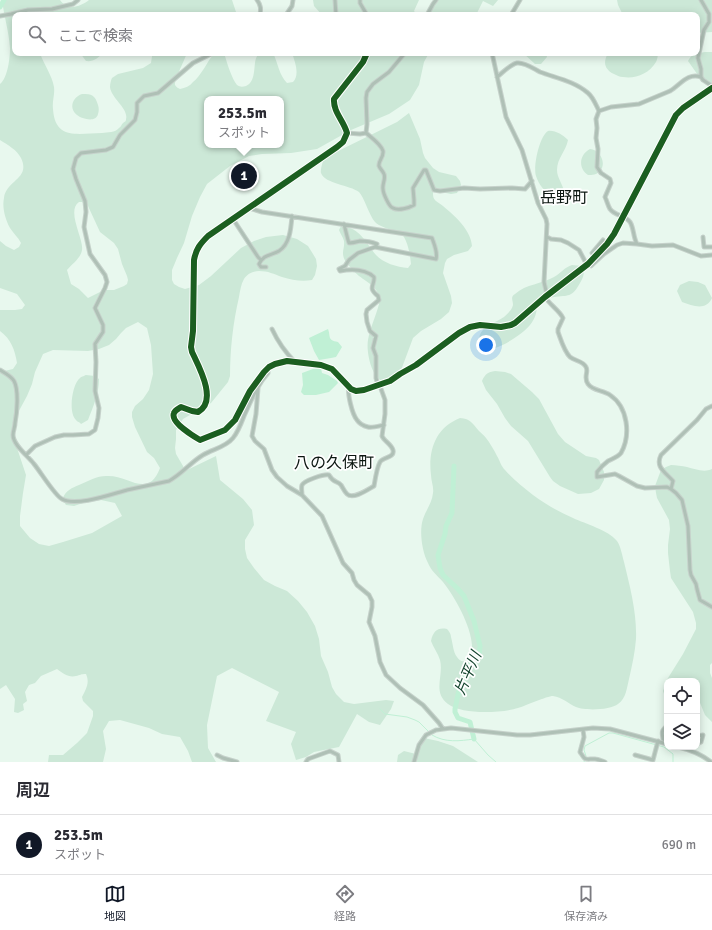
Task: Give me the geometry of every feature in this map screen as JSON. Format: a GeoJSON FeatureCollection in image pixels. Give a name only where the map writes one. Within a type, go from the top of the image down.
{"type":"FeatureCollection","features":[{"type":"Feature","properties":{"kind":"street"},"geometry":{"type":"LineString","coordinates":[[20,12],[28,10],[52,10],[73,4],[78,0]]}},
{"type":"Feature","properties":{"kind":"street"},"geometry":{"type":"LineString","coordinates":[[257,0],[261,8],[260,12]]}},
{"type":"Feature","properties":{"kind":"street"},"geometry":{"type":"LineString","coordinates":[[288,12],[292,6],[293,0]]}},
{"type":"Feature","properties":{"kind":"street"},"geometry":{"type":"LineString","coordinates":[[335,0],[336,12]]}},
{"type":"Feature","properties":{"kind":"street"},"geometry":{"type":"LineString","coordinates":[[360,0],[360,3],[365,12]]}},
{"type":"Feature","properties":{"kind":"street"},"geometry":{"type":"LineString","coordinates":[[429,12],[436,0]]}},
{"type":"Feature","properties":{"kind":"street"},"geometry":{"type":"LineString","coordinates":[[513,12],[520,0]]}},
{"type":"Feature","properties":{"kind":"street"},"geometry":{"type":"LineString","coordinates":[[700,49],[704,30],[709,22],[708,14],[701,0]]}},
{"type":"Feature","properties":{"kind":"street"},"geometry":{"type":"LineString","coordinates":[[2,15],[12,14]]}},
{"type":"Feature","properties":{"kind":"street"},"geometry":{"type":"LineString","coordinates":[[26,455],[36,446],[56,436],[89,434],[95,430],[98,418],[99,408],[95,391],[95,344],[103,332],[103,325],[96,308],[107,282],[105,275],[90,254],[88,247],[84,227],[86,201],[76,179],[74,169],[76,158],[81,153],[106,150],[113,147],[120,135],[135,120],[137,103],[144,96],[158,94],[193,63],[207,56]]}},
{"type":"Feature","properties":{"kind":"street"},"geometry":{"type":"LineString","coordinates":[[366,56],[363,62],[334,99],[334,108],[346,128],[347,133],[343,142],[208,236],[200,245],[196,253],[194,260],[193,331],[191,347],[204,379],[207,394],[202,410],[198,412],[181,408],[174,412],[173,416],[175,421],[185,430],[200,440],[225,430],[235,420],[250,391],[269,367],[287,361],[321,364],[332,369],[351,389],[356,391],[364,390],[390,381],[416,365],[459,333],[470,327],[480,325],[501,327],[515,323],[546,296],[588,264],[607,244],[614,234],[676,115],[683,108],[712,87],[697,75],[685,79],[670,91],[638,104],[611,107],[599,111]]}},
{"type":"Feature","properties":{"kind":"street"},"geometry":{"type":"LineString","coordinates":[[366,133],[367,92],[373,84],[390,72],[403,56]]}},
{"type":"Feature","properties":{"kind":"street"},"geometry":{"type":"LineString","coordinates":[[493,56],[506,117],[522,150],[538,203],[546,219],[544,282],[548,302],[561,313],[563,318],[558,332],[569,356],[585,366],[587,369],[586,379],[588,385],[596,390],[605,392],[617,400],[622,408],[627,424],[625,440],[620,454],[604,464],[597,472],[597,477],[615,474],[637,486],[645,488],[667,487],[672,489],[682,500],[688,526],[691,575],[696,584],[700,600],[712,607]]}},
{"type":"Feature","properties":{"kind":"street"},"geometry":{"type":"LineString","coordinates":[[698,56],[701,77]]}},
{"type":"Feature","properties":{"kind":"street"},"geometry":{"type":"LineString","coordinates":[[497,77],[514,64],[519,63],[562,78],[580,87],[592,96],[599,111],[596,119],[596,138],[598,149],[597,167],[610,179],[611,183],[605,197],[610,209],[613,212],[628,219],[632,226],[637,244]]}},
{"type":"Feature","properties":{"kind":"street"},"geometry":{"type":"LineString","coordinates":[[347,133],[366,133]]}},
{"type":"Feature","properties":{"kind":"street"},"geometry":{"type":"LineString","coordinates":[[366,133],[383,150],[379,166],[384,173],[383,189],[389,205],[392,208],[397,209],[414,205],[413,188],[424,170],[426,170],[434,190],[440,191],[464,188],[512,188],[525,190],[532,181]]}},
{"type":"Feature","properties":{"kind":"street"},"geometry":{"type":"LineString","coordinates":[[249,208],[262,212],[432,238],[436,256],[436,259],[376,246],[358,253],[349,260],[345,266],[339,269],[340,271],[356,270],[371,274],[374,277],[372,288],[378,296],[378,300],[367,310],[366,314],[370,331],[376,336],[373,348],[376,356],[376,378],[385,400],[382,436],[393,449],[393,453],[392,456],[380,462],[374,486],[355,496],[348,495],[340,483],[331,480],[329,476],[325,475],[302,485],[302,495]]}},
{"type":"Feature","properties":{"kind":"street"},"geometry":{"type":"LineString","coordinates":[[266,267],[260,266],[259,264],[261,260],[279,251],[287,242],[290,234],[292,216]]}},
{"type":"Feature","properties":{"kind":"street"},"geometry":{"type":"LineString","coordinates":[[232,220],[261,260]]}},
{"type":"Feature","properties":{"kind":"street"},"geometry":{"type":"LineString","coordinates":[[344,224],[349,243],[360,241],[374,242],[377,244],[376,246]]}},
{"type":"Feature","properties":{"kind":"street"},"geometry":{"type":"LineString","coordinates":[[546,237],[568,242],[579,250],[588,264]]}},
{"type":"Feature","properties":{"kind":"street"},"geometry":{"type":"LineString","coordinates":[[703,238],[704,247],[712,247]]}},
{"type":"Feature","properties":{"kind":"street"},"geometry":{"type":"LineString","coordinates":[[595,257],[592,253],[603,240]]}},
{"type":"Feature","properties":{"kind":"street"},"geometry":{"type":"LineString","coordinates":[[588,264],[591,266],[604,254],[622,243],[652,246],[673,245],[701,256],[712,255]]}},
{"type":"Feature","properties":{"kind":"street"},"geometry":{"type":"LineString","coordinates":[[272,329],[277,340],[295,362]]}},
{"type":"Feature","properties":{"kind":"street"},"geometry":{"type":"LineString","coordinates":[[0,370],[12,378],[16,385],[17,394],[13,434],[16,445],[26,455],[59,497],[68,501],[77,501],[94,499],[169,481],[175,478],[204,454],[227,444],[233,439],[238,431],[261,381],[268,373],[268,369]]}},
{"type":"Feature","properties":{"kind":"street"},"geometry":{"type":"LineString","coordinates":[[349,386],[348,390],[356,420],[368,427],[384,425]]}},
{"type":"Feature","properties":{"kind":"street"},"geometry":{"type":"LineString","coordinates":[[258,387],[256,414],[252,436],[264,449],[272,470],[277,477],[287,486],[302,495],[322,516],[343,563],[352,573],[357,585],[369,594],[372,600],[369,622],[375,636],[380,662],[386,674],[400,688],[423,705],[443,729]]}},
{"type":"Feature","properties":{"kind":"street"},"geometry":{"type":"LineString","coordinates":[[672,489],[672,481],[662,469],[658,460],[661,455],[697,420],[706,409],[712,406]]}},
{"type":"Feature","properties":{"kind":"street"},"geometry":{"type":"LineString","coordinates":[[414,762],[419,745],[426,735],[436,730],[451,728],[517,735],[600,728],[610,729],[657,744],[664,743]]}},
{"type":"Feature","properties":{"kind":"street"},"geometry":{"type":"LineString","coordinates":[[664,728],[662,731],[664,740]]}},
{"type":"Feature","properties":{"kind":"street"},"geometry":{"type":"LineString","coordinates":[[583,730],[584,737],[580,752],[586,759],[594,759],[605,762]]}},
{"type":"Feature","properties":{"kind":"street"},"geometry":{"type":"LineString","coordinates":[[700,736],[703,735],[700,743]]}},
{"type":"Feature","properties":{"kind":"street"},"geometry":{"type":"LineString","coordinates":[[653,760],[657,744]]}},
{"type":"Feature","properties":{"kind":"street"},"geometry":{"type":"LineString","coordinates":[[688,750],[705,757],[711,762]]}},
{"type":"Feature","properties":{"kind":"street"},"geometry":{"type":"LineString","coordinates":[[306,762],[308,758],[330,751],[338,755],[339,762]]}},
{"type":"Feature","properties":{"kind":"street"},"geometry":{"type":"LineString","coordinates":[[217,755],[236,762]]}},
{"type":"Feature","properties":{"kind":"street"},"geometry":{"type":"LineString","coordinates":[[635,755],[658,762]]}},
{"type":"Feature","properties":{"kind":"shaded area"},"geometry":{"type":"Polygon","coordinates":[[[2,0],[60,0],[67,6],[74,7],[89,0],[232,0],[236,12],[12,12],[12,56],[41,56],[52,78],[54,87],[53,106],[55,119],[58,126],[63,131],[77,134],[116,131],[126,121],[126,115],[123,107],[111,91],[110,86],[112,78],[118,74],[143,68],[151,63],[152,56],[186,56],[175,83],[175,86],[180,89],[187,87],[192,83],[213,56],[225,56],[235,82],[237,85],[242,87],[246,86],[252,80],[257,56],[274,56],[280,73],[287,83],[293,82],[297,72],[293,56],[427,56],[424,62],[419,85],[410,100],[389,114],[351,130],[317,149],[291,153],[249,156],[230,166],[207,184],[192,216],[184,243],[172,270],[172,280],[174,284],[179,287],[185,289],[199,285],[241,248],[266,237],[283,235],[297,239],[308,246],[316,259],[317,266],[312,280],[293,280],[262,271],[252,272],[245,277],[241,288],[235,317],[231,346],[230,376],[228,382],[211,403],[183,419],[176,430],[175,448],[176,454],[185,471],[216,456],[220,480],[243,499],[252,510],[254,525],[245,540],[247,558],[264,580],[287,591],[307,612],[315,626],[319,639],[321,656],[336,694],[344,702],[354,704],[386,700],[394,701],[391,709],[380,725],[369,722],[357,714],[339,747],[314,752],[306,757],[296,760],[291,744],[296,732],[266,721],[279,692],[232,668],[217,676],[207,725],[208,748],[216,762],[192,762],[180,737],[162,734],[149,728],[120,720],[109,721],[103,731],[106,749],[103,762],[48,762],[49,755],[63,755],[87,733],[93,716],[93,711],[83,701],[82,697],[88,683],[86,674],[68,676],[57,669],[41,676],[35,683],[29,685],[25,692],[27,701],[23,704],[24,710],[18,713],[14,712],[15,699],[6,685],[0,689],[0,372],[13,369],[17,363],[12,345],[0,331],[0,310],[22,309],[25,305],[17,294],[0,288],[0,241],[14,250],[19,247],[21,243],[10,228],[4,213],[3,202],[9,187],[23,171],[21,158],[12,148],[0,140],[0,84],[5,77],[9,62],[9,36],[2,0]],[[79,202],[75,206],[74,212],[76,225],[81,239],[82,250],[78,258],[67,270],[71,284],[79,289],[88,298],[104,290],[114,290],[124,286],[127,284],[128,280],[118,249],[114,243],[100,232],[88,206],[82,202],[79,202]],[[138,322],[126,328],[109,345],[99,349],[88,351],[53,350],[43,354],[27,396],[14,420],[15,442],[26,475],[20,526],[30,538],[39,544],[49,546],[92,533],[122,516],[115,503],[101,500],[74,506],[66,505],[63,498],[66,493],[74,487],[103,476],[114,476],[143,484],[150,482],[160,468],[154,458],[147,452],[132,417],[132,412],[135,406],[143,399],[149,390],[153,374],[151,345],[147,328],[138,322]]]}},
{"type":"Feature","properties":{"kind":"shaded area"},"geometry":{"type":"Polygon","coordinates":[[[313,0],[419,0],[415,12],[319,12],[314,6],[313,0]]]}},
{"type":"Feature","properties":{"kind":"shaded area"},"geometry":{"type":"Polygon","coordinates":[[[437,0],[498,0],[493,6],[483,1],[478,12],[428,12],[437,0]]]}},
{"type":"Feature","properties":{"kind":"shaded area"},"geometry":{"type":"Polygon","coordinates":[[[617,0],[712,0],[712,32],[700,33],[700,12],[622,12],[617,0]]]}},
{"type":"Feature","properties":{"kind":"shaded area"},"geometry":{"type":"Polygon","coordinates":[[[712,52],[712,85],[700,78],[688,61],[692,56],[700,56],[700,53],[712,52]]]}},
{"type":"Feature","properties":{"kind":"shaded area"},"geometry":{"type":"Polygon","coordinates":[[[82,56],[99,56],[91,61],[86,61],[82,56]]]}},
{"type":"Feature","properties":{"kind":"shaded area"},"geometry":{"type":"Polygon","coordinates":[[[526,56],[547,56],[541,64],[535,64],[526,56]]]}},
{"type":"Feature","properties":{"kind":"shaded area"},"geometry":{"type":"Polygon","coordinates":[[[606,56],[657,56],[656,62],[650,70],[641,75],[632,77],[619,76],[608,70],[605,65],[606,56]]]}},
{"type":"Feature","properties":{"kind":"shaded area"},"geometry":{"type":"Polygon","coordinates":[[[82,94],[91,95],[96,99],[99,111],[95,119],[85,119],[74,112],[72,106],[74,100],[82,94]]]}},
{"type":"Feature","properties":{"kind":"shaded area"},"geometry":{"type":"Polygon","coordinates":[[[409,113],[420,139],[425,158],[433,168],[439,172],[456,176],[460,181],[461,185],[457,193],[451,194],[436,191],[433,192],[433,196],[436,201],[448,210],[466,229],[472,246],[468,251],[454,255],[447,259],[445,263],[443,273],[452,303],[449,312],[413,338],[400,373],[388,381],[382,381],[372,369],[368,350],[369,336],[379,304],[378,294],[374,287],[357,274],[344,259],[344,241],[339,230],[341,226],[348,227],[358,233],[379,258],[395,266],[408,268],[411,264],[408,245],[401,233],[378,225],[375,222],[359,192],[327,180],[323,177],[321,170],[324,158],[397,122],[409,113]]]}},
{"type":"Feature","properties":{"kind":"shaded area"},"geometry":{"type":"Polygon","coordinates":[[[548,131],[559,133],[568,140],[557,166],[558,176],[564,192],[552,196],[540,185],[535,172],[539,146],[548,131]]]}},
{"type":"Feature","properties":{"kind":"shaded area"},"geometry":{"type":"Polygon","coordinates":[[[590,149],[597,152],[603,161],[600,171],[593,175],[588,175],[581,165],[582,158],[590,149]]]}},
{"type":"Feature","properties":{"kind":"shaded area"},"geometry":{"type":"Polygon","coordinates":[[[572,265],[582,266],[584,269],[583,278],[575,291],[566,296],[549,298],[537,305],[536,313],[530,325],[511,340],[493,349],[488,349],[483,346],[480,341],[481,332],[488,326],[504,317],[510,311],[513,305],[513,295],[524,288],[554,277],[572,265]]]}},
{"type":"Feature","properties":{"kind":"shaded area"},"geometry":{"type":"Polygon","coordinates":[[[689,281],[698,282],[705,285],[712,298],[706,305],[690,305],[682,302],[677,291],[680,285],[689,281]]]}},
{"type":"Feature","properties":{"kind":"shaded area"},"geometry":{"type":"Polygon","coordinates":[[[328,329],[330,338],[338,342],[342,347],[336,357],[319,360],[309,338],[328,329]]]}},
{"type":"Feature","properties":{"kind":"shaded area"},"geometry":{"type":"Polygon","coordinates":[[[321,368],[322,373],[328,375],[338,383],[329,392],[316,395],[304,395],[301,392],[303,385],[302,373],[321,368]]]}},
{"type":"Feature","properties":{"kind":"shaded area"},"geometry":{"type":"Polygon","coordinates":[[[495,371],[511,374],[539,399],[558,434],[565,442],[586,456],[599,460],[604,472],[604,480],[599,489],[591,493],[578,494],[560,486],[553,481],[528,441],[511,426],[486,390],[482,381],[487,374],[495,371]]]}},
{"type":"Feature","properties":{"kind":"shaded area"},"geometry":{"type":"Polygon","coordinates":[[[86,375],[95,376],[99,379],[99,385],[88,420],[81,424],[76,421],[72,411],[72,399],[77,381],[86,375]]]}},
{"type":"Feature","properties":{"kind":"shaded area"},"geometry":{"type":"Polygon","coordinates":[[[460,418],[467,419],[473,424],[489,442],[504,468],[515,480],[533,495],[547,505],[608,534],[617,541],[622,554],[633,600],[636,639],[626,693],[621,702],[615,706],[610,708],[585,709],[573,706],[553,696],[511,710],[482,712],[454,708],[443,699],[439,689],[441,666],[438,655],[431,641],[433,635],[436,630],[447,629],[451,635],[456,655],[463,661],[468,658],[471,652],[471,637],[466,621],[457,604],[443,582],[431,568],[426,558],[421,529],[423,519],[433,493],[430,466],[432,449],[439,434],[444,428],[451,422],[460,418]]]}},
{"type":"Feature","properties":{"kind":"shaded area"},"geometry":{"type":"Polygon","coordinates":[[[671,465],[683,466],[703,471],[712,469],[712,663],[710,665],[710,673],[712,678],[712,722],[705,715],[700,703],[700,678],[668,678],[696,629],[696,623],[693,612],[671,578],[668,553],[670,529],[669,520],[657,498],[655,486],[661,470],[671,465]]]}},
{"type":"Feature","properties":{"kind":"shaded area"},"geometry":{"type":"Polygon","coordinates":[[[424,738],[453,746],[478,762],[397,762],[398,755],[404,751],[416,754],[424,738]]]}},
{"type":"Feature","properties":{"kind":"waterway"},"geometry":{"type":"LineString","coordinates":[[0,7],[4,0]]}},
{"type":"Feature","properties":{"kind":"waterway","name":"片平川"},"geometry":{"type":"LineString","coordinates":[[454,466],[452,513],[446,526],[438,555],[440,568],[443,575],[464,596],[474,621],[480,646],[477,660],[467,668],[460,685],[455,709],[458,718],[470,722],[474,739]]}},
{"type":"Feature","properties":{"kind":"waterway"},"geometry":{"type":"LineString","coordinates":[[380,709],[385,714],[407,717],[415,720],[428,731]]}},
{"type":"Feature","properties":{"kind":"waterway"},"geometry":{"type":"LineString","coordinates":[[584,762],[586,756],[584,750],[585,746],[609,733],[664,747],[673,754],[673,762]]}},
{"type":"Feature","properties":{"kind":"waterway"},"geometry":{"type":"LineString","coordinates":[[432,735],[437,738],[447,740],[458,741],[474,739],[496,762]]}},
{"type":"Feature","properties":{"kind":"cycle path"},"geometry":{"type":"LineString","coordinates":[[366,56],[363,62],[334,99],[335,108],[347,133],[343,142],[208,236],[197,250],[194,260],[193,331],[191,347],[205,384],[207,392],[206,400],[204,407],[198,412],[181,407],[175,411],[174,417],[183,428],[200,440],[225,430],[235,420],[250,391],[264,372],[275,364],[287,361],[321,365],[332,369],[351,389],[356,391],[364,390],[390,381],[416,365],[459,333],[470,327],[480,325],[501,327],[515,323],[545,297],[588,264],[607,244],[614,234],[676,115],[683,108],[712,88]]}},
{"type":"Feature","properties":{"kind":"place","name":"253.5m"},"geometry":{"type":"Point","coordinates":[244,176]}},
{"type":"Feature","properties":{"kind":"district","name":"岳野町"},"geometry":{"type":"Point","coordinates":[564,198]}},
{"type":"Feature","properties":{"kind":"district","name":"八の久保町"},"geometry":{"type":"Point","coordinates":[334,463]}}]}
